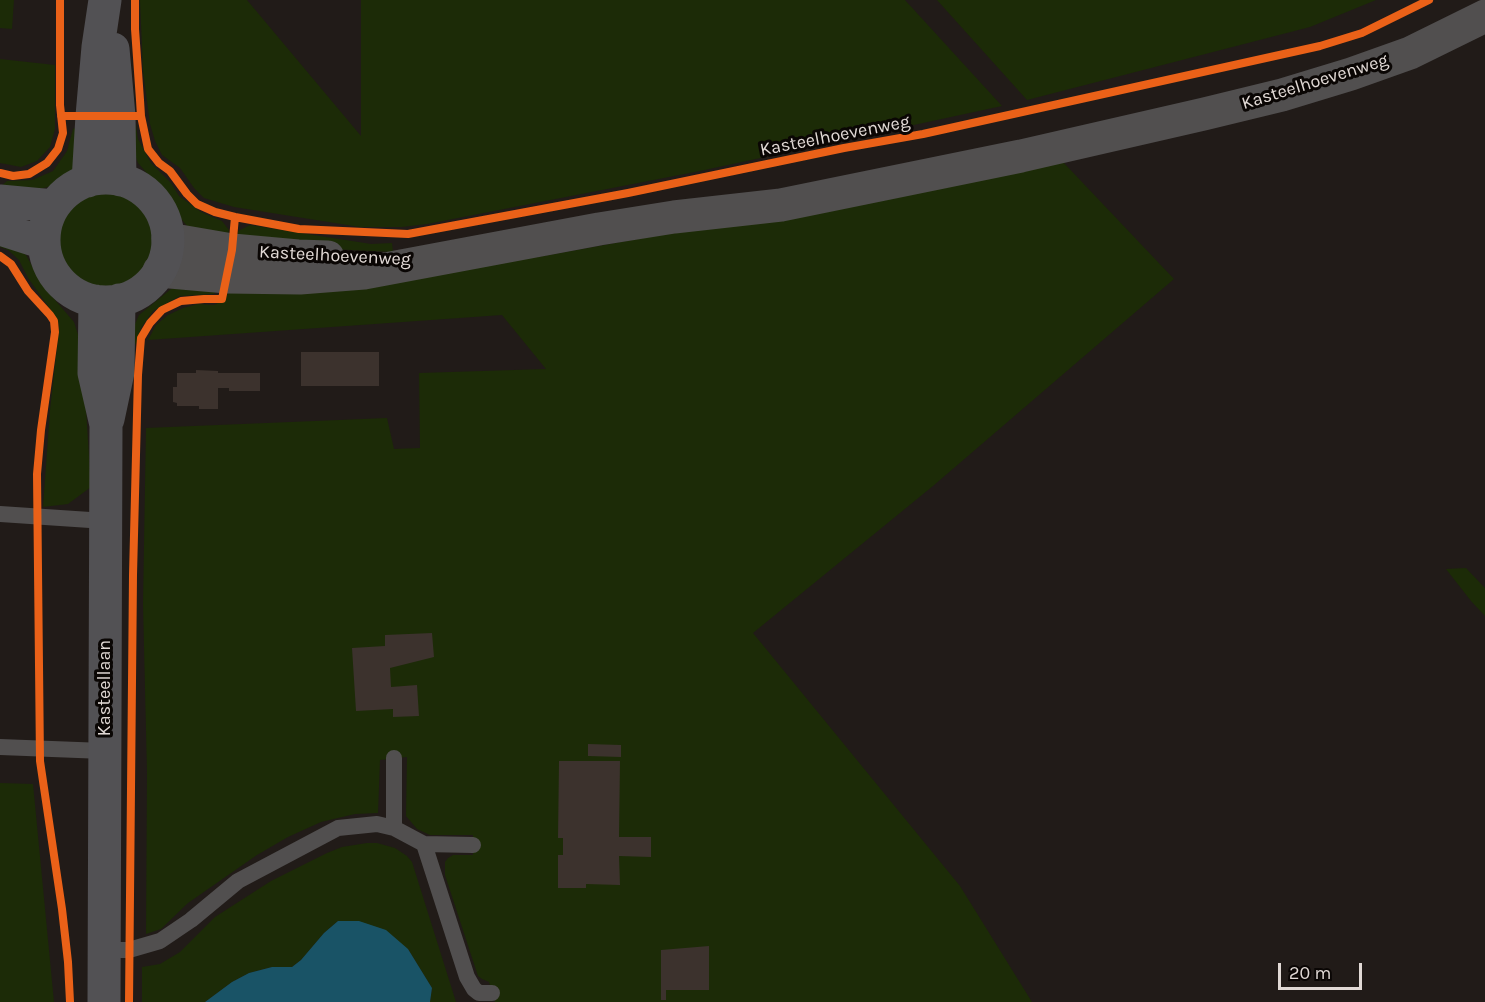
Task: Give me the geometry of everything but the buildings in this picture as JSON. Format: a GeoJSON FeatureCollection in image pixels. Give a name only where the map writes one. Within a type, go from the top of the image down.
{"type":"FeatureCollection","features":[{"type":"Feature","properties":{"kind":"street"},"geometry":{"type":"LineString","coordinates":[[105,3],[113,47],[119,116],[120,180]]}},
{"type":"Feature","properties":{"kind":"street"},"geometry":{"type":"LineString","coordinates":[[88,181],[98,47],[105,3]]}},
{"type":"Feature","properties":{"kind":"street","name":"Kasteelhoevenweg"},"geometry":{"type":"LineString","coordinates":[[159,271],[227,277],[300,278],[364,273],[620,225],[781,205],[1021,156],[1282,95],[1410,53],[1485,15]]}},
{"type":"Feature","properties":{"kind":"street"},"geometry":{"type":"LineString","coordinates":[[104,178],[120,180],[132,184],[150,197],[158,207],[168,239],[164,261],[152,281],[132,296],[107,300],[82,297],[70,290],[51,270],[44,243],[48,218],[63,195],[75,186],[104,178]]}},
{"type":"Feature","properties":{"kind":"street"},"geometry":{"type":"LineString","coordinates":[[0,201],[54,206]]}},
{"type":"Feature","properties":{"kind":"street"},"geometry":{"type":"LineString","coordinates":[[0,229],[44,243]]}},
{"type":"Feature","properties":{"kind":"street","name":"Kasteelhoevenweg"},"geometry":{"type":"LineString","coordinates":[[168,239],[232,250],[298,256],[432,261]]}},
{"type":"Feature","properties":{"kind":"street","name":"Kasteellaan"},"geometry":{"type":"LineString","coordinates":[[104,1002],[106,425],[118,372],[107,300]]}},
{"type":"Feature","properties":{"kind":"lane"},"geometry":{"type":"LineString","coordinates":[[0,514],[105,521]]}},
{"type":"Feature","properties":{"kind":"lane"},"geometry":{"type":"LineString","coordinates":[[0,747],[104,751]]}},
{"type":"Feature","properties":{"kind":"lane"},"geometry":{"type":"LineString","coordinates":[[394,758],[394,828]]}},
{"type":"Feature","properties":{"kind":"lane"},"geometry":{"type":"LineString","coordinates":[[104,951],[129,950],[160,941],[191,920],[238,881],[338,828],[377,824],[394,828],[424,844],[473,845]]}},
{"type":"Feature","properties":{"kind":"lane"},"geometry":{"type":"LineString","coordinates":[[424,844],[466,977],[479,993],[492,993]]}},
{"type":"Feature","properties":{"kind":"green space"},"geometry":{"type":"Polygon","coordinates":[[[0,0],[14,0],[12,29],[0,28],[0,0]]]}},
{"type":"Feature","properties":{"kind":"green space"},"geometry":{"type":"Polygon","coordinates":[[[140,0],[247,0],[361,136],[361,0],[905,0],[1002,106],[700,171],[427,224],[402,227],[360,227],[234,207],[204,198],[180,168],[162,155],[150,124],[143,71],[140,0]]]}},
{"type":"Feature","properties":{"kind":"green space"},"geometry":{"type":"Polygon","coordinates":[[[937,0],[1376,0],[1310,27],[1027,100],[937,0]]]}},
{"type":"Feature","properties":{"kind":"green space"},"geometry":{"type":"Polygon","coordinates":[[[0,59],[55,65],[55,129],[50,147],[37,161],[21,167],[0,163],[0,59]]]}},
{"type":"Feature","properties":{"kind":"green space"},"geometry":{"type":"Polygon","coordinates":[[[130,124],[136,125],[138,139],[151,163],[171,183],[179,196],[201,212],[222,221],[229,230],[227,239],[188,227],[177,214],[171,201],[138,163],[130,142],[130,124]]]}},
{"type":"Feature","properties":{"kind":"green space"},"geometry":{"type":"Polygon","coordinates":[[[80,125],[73,171],[52,186],[30,191],[0,187],[7,181],[32,180],[53,171],[67,151],[73,129],[80,125]]]}},
{"type":"Feature","properties":{"kind":"green space"},"geometry":{"type":"Polygon","coordinates":[[[1063,162],[1174,279],[933,486],[753,633],[960,886],[1032,1002],[495,1002],[489,982],[478,976],[445,875],[445,862],[448,858],[453,855],[473,855],[473,835],[430,835],[417,829],[406,816],[407,757],[380,760],[378,813],[355,814],[321,822],[288,837],[257,855],[188,903],[161,929],[146,934],[147,772],[143,604],[146,428],[387,418],[394,449],[420,448],[419,373],[546,369],[502,315],[148,340],[156,325],[168,315],[183,308],[198,304],[214,305],[225,300],[230,287],[538,257],[1063,162]]]}},
{"type":"Feature","properties":{"kind":"green space"},"geometry":{"type":"Polygon","coordinates":[[[106,188],[126,192],[143,204],[155,221],[159,241],[155,261],[143,278],[126,290],[106,294],[86,290],[69,278],[57,261],[53,241],[57,221],[69,204],[86,192],[106,188]]]}},
{"type":"Feature","properties":{"kind":"green space"},"geometry":{"type":"Polygon","coordinates":[[[250,225],[371,244],[392,243],[393,252],[330,249],[237,240],[238,231],[250,225]]]}},
{"type":"Feature","properties":{"kind":"green space"},"geometry":{"type":"Polygon","coordinates":[[[0,240],[12,244],[26,255],[43,286],[74,322],[82,347],[91,487],[68,504],[43,507],[58,320],[28,278],[19,260],[8,250],[0,247],[0,240]]]}},
{"type":"Feature","properties":{"kind":"green space"},"geometry":{"type":"Polygon","coordinates":[[[189,284],[219,287],[214,294],[180,296],[153,311],[141,328],[136,344],[130,344],[132,331],[139,315],[171,289],[189,284]]]}},
{"type":"Feature","properties":{"kind":"green space"},"geometry":{"type":"Polygon","coordinates":[[[1466,568],[1485,588],[1485,616],[1446,569],[1466,568]]]}},
{"type":"Feature","properties":{"kind":"green space"},"geometry":{"type":"Polygon","coordinates":[[[0,783],[33,784],[54,1002],[0,1002],[0,783]]]}},
{"type":"Feature","properties":{"kind":"green space"},"geometry":{"type":"Polygon","coordinates":[[[367,843],[395,848],[412,862],[456,1002],[430,1002],[432,988],[408,949],[338,921],[292,967],[272,967],[249,973],[232,982],[205,1002],[142,1002],[142,967],[160,964],[180,952],[215,917],[271,881],[342,847],[367,843]]]}},
{"type":"Feature","properties":{"kind":"water"},"geometry":{"type":"Polygon","coordinates":[[[338,921],[359,921],[386,930],[408,949],[432,988],[430,1002],[205,1002],[232,982],[249,973],[272,967],[292,967],[338,921]]]}},
{"type":"Feature","properties":{"kind":"cycle path"},"geometry":{"type":"LineString","coordinates":[[0,173],[13,176],[29,174],[47,163],[58,149],[63,133],[60,105],[60,0]]}},
{"type":"Feature","properties":{"kind":"cycle path"},"geometry":{"type":"LineString","coordinates":[[135,0],[141,116],[148,149],[197,204],[235,217],[299,229],[408,234],[923,134],[1320,46],[1362,33],[1429,0]]}},
{"type":"Feature","properties":{"kind":"cycle path"},"geometry":{"type":"LineString","coordinates":[[61,116],[141,116]]}},
{"type":"Feature","properties":{"kind":"cycle path"},"geometry":{"type":"LineString","coordinates":[[129,1002],[133,575],[141,338],[150,323],[162,310],[181,301],[222,299],[232,250],[235,217]]}},
{"type":"Feature","properties":{"kind":"cycle path"},"geometry":{"type":"LineString","coordinates":[[0,256],[11,264],[28,291],[54,321],[55,332],[37,474],[40,761],[62,909],[70,1002]]}}]}
